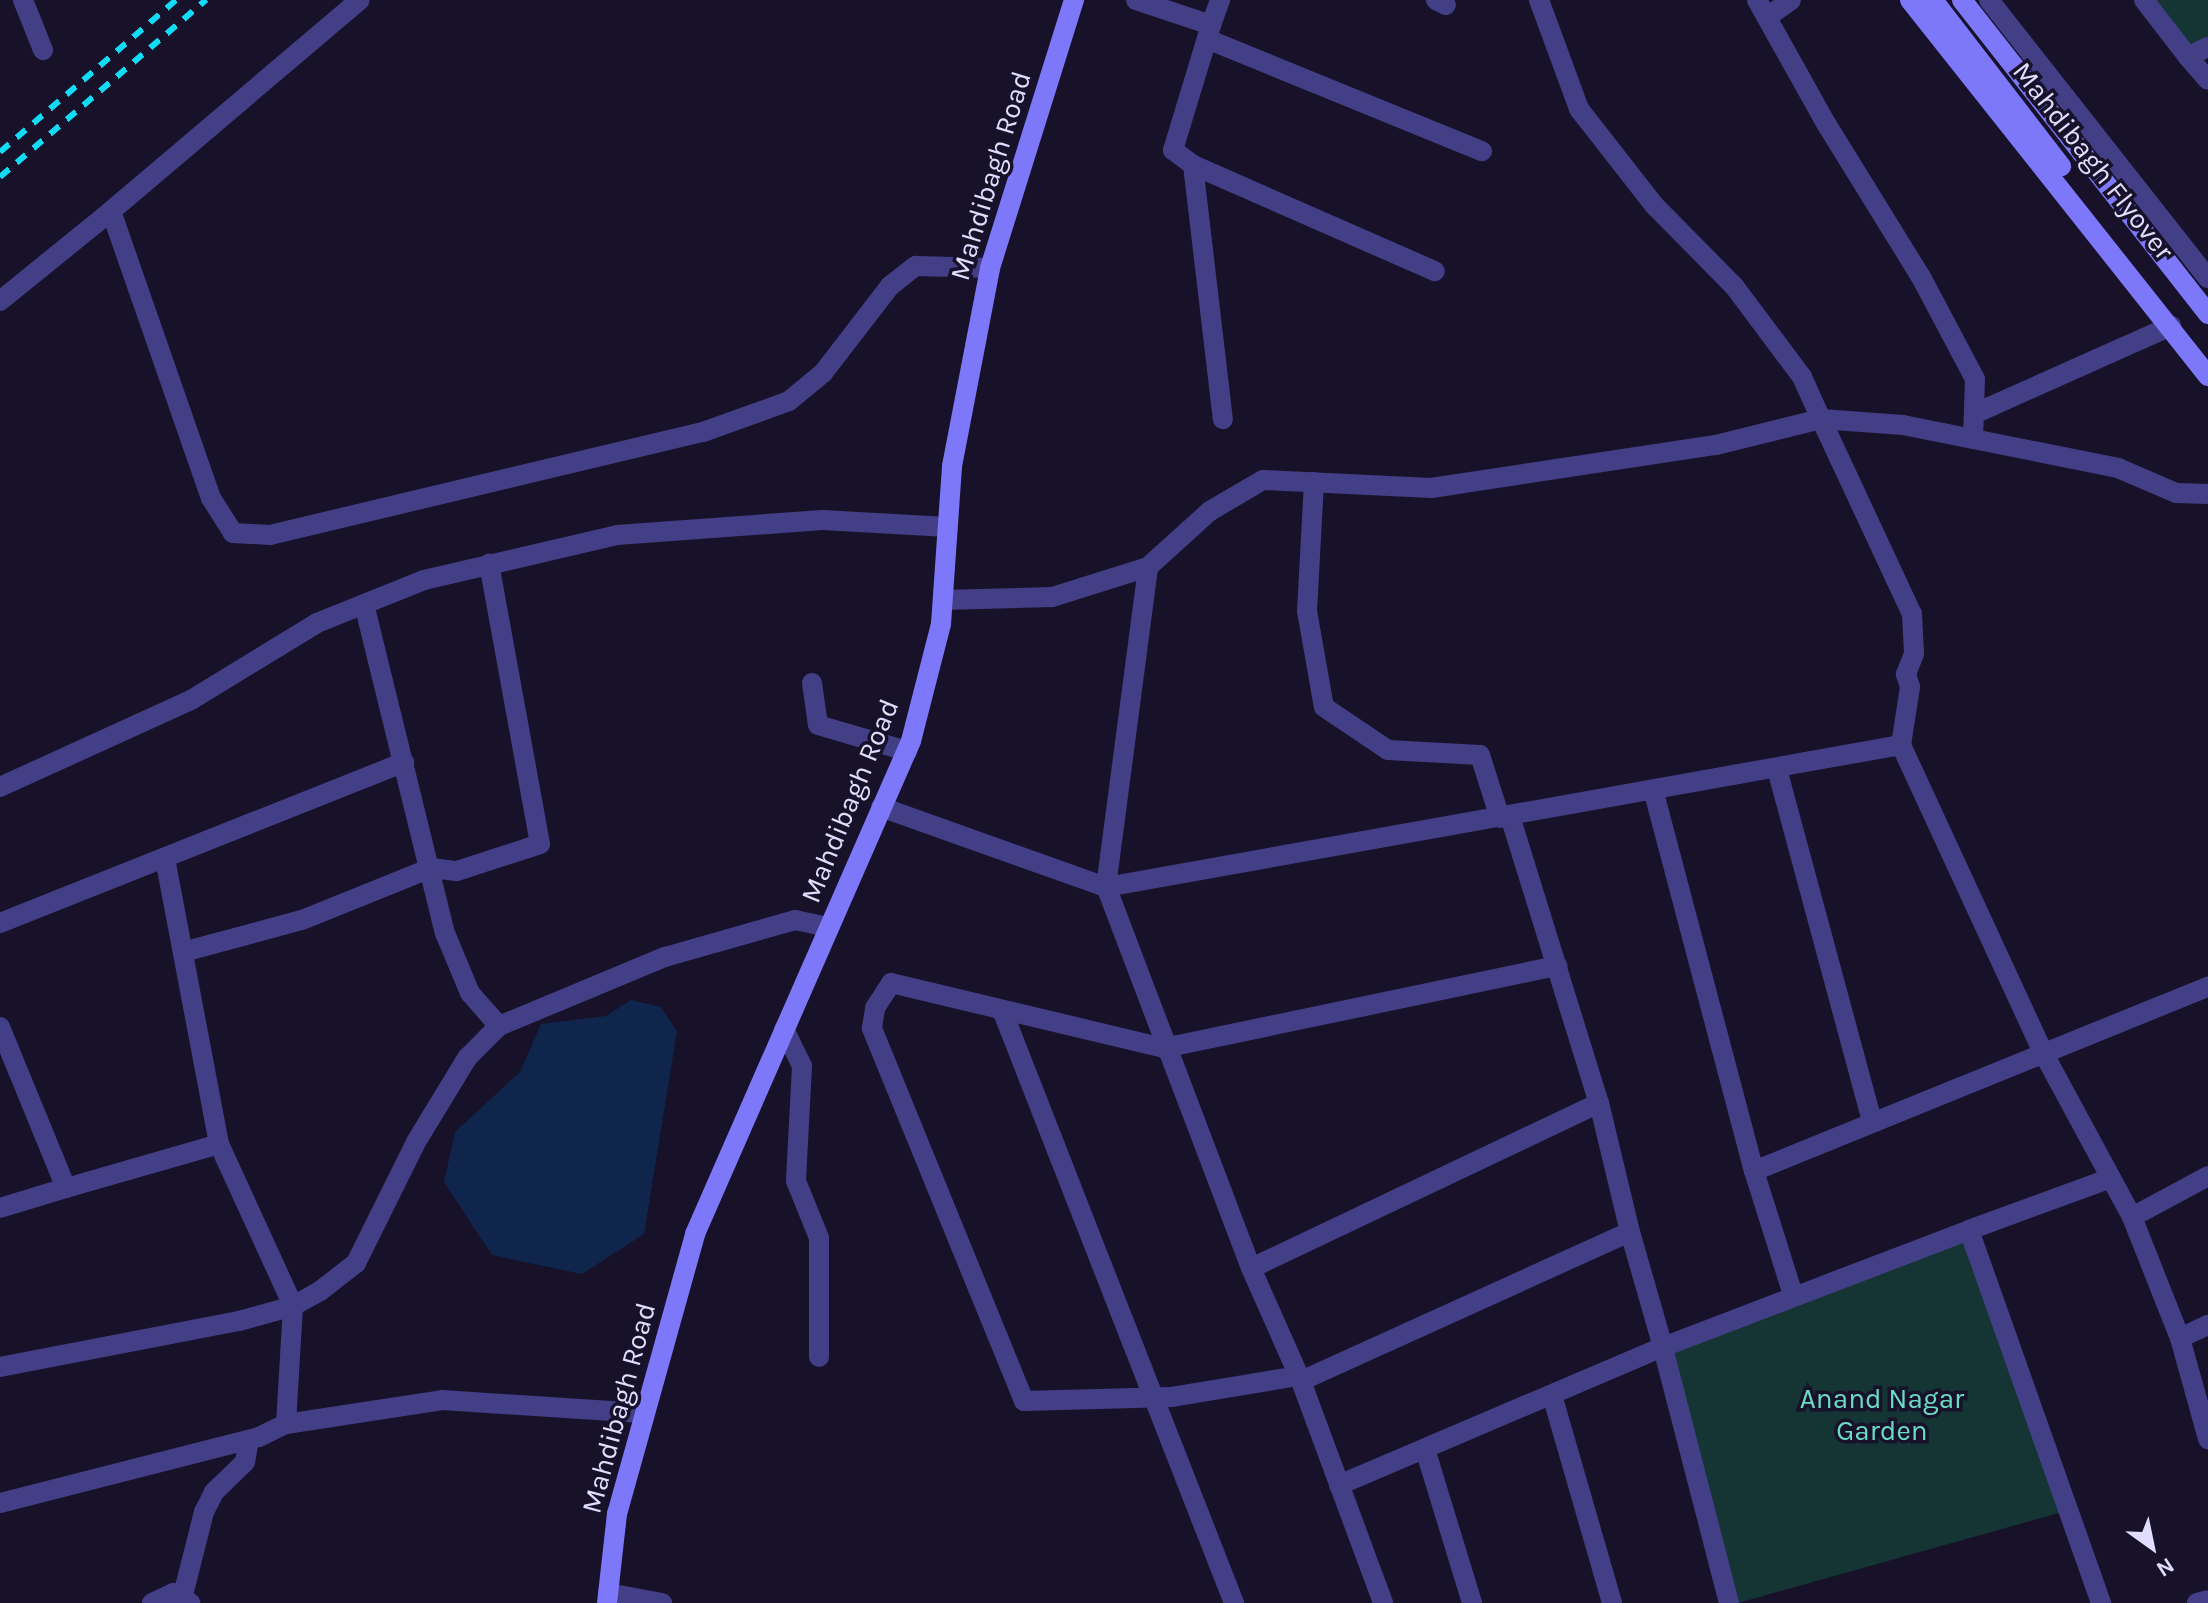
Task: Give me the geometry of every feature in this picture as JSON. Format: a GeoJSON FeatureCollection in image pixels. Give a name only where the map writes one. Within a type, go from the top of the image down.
{"type":"FeatureCollection","features":[{"type":"Feature","properties":{"kind":"street"},"geometry":{"type":"LineString","coordinates":[[23,0],[43,50]]}},
{"type":"Feature","properties":{"kind":"street"},"geometry":{"type":"LineString","coordinates":[[0,301],[360,0]]}},
{"type":"Feature","properties":{"kind":"street","name":"Mahdibagh Road"},"geometry":{"type":"LineString","coordinates":[[608,1598],[617,1514],[642,1413],[695,1234],[907,751],[943,600],[952,466],[990,268],[1074,0]]}},
{"type":"Feature","properties":{"kind":"street"},"geometry":{"type":"LineString","coordinates":[[1136,0],[1482,151]]}},
{"type":"Feature","properties":{"kind":"street"},"geometry":{"type":"LineString","coordinates":[[1220,0],[1173,150],[1193,165],[1435,271]]}},
{"type":"Feature","properties":{"kind":"street"},"geometry":{"type":"LineString","coordinates":[[1539,0],[1579,109],[1654,205],[1734,286],[1802,377],[1912,614],[1914,654],[1906,674],[1910,687],[1901,745],[2045,1056],[2132,1217],[2180,1338],[2208,1439]]}},
{"type":"Feature","properties":{"kind":"street"},"geometry":{"type":"LineString","coordinates":[[1791,0],[1762,8],[1921,277],[1975,379],[1973,439]]}},
{"type":"Feature","properties":{"kind":"street"},"geometry":{"type":"LineString","coordinates":[[1910,0],[2208,376]]}},
{"type":"Feature","properties":{"kind":"street","name":"Mahdibagh Flyover"},"geometry":{"type":"LineString","coordinates":[[1933,0],[2208,355]]}},
{"type":"Feature","properties":{"kind":"street","name":"Mahdibagh Flyover"},"geometry":{"type":"LineString","coordinates":[[1962,0],[2208,314]]}},
{"type":"Feature","properties":{"kind":"street"},"geometry":{"type":"LineString","coordinates":[[1989,0],[2208,278]]}},
{"type":"Feature","properties":{"kind":"street"},"geometry":{"type":"LineString","coordinates":[[2144,0],[2208,80]]}},
{"type":"Feature","properties":{"kind":"street"},"geometry":{"type":"LineString","coordinates":[[2188,57],[2208,47]]}},
{"type":"Feature","properties":{"kind":"street"},"geometry":{"type":"LineString","coordinates":[[1193,165],[1223,419]]}},
{"type":"Feature","properties":{"kind":"street"},"geometry":{"type":"LineString","coordinates":[[111,211],[211,498],[233,533],[270,535],[703,432],[789,401],[823,373],[861,318],[890,286],[916,266],[990,268]]}},
{"type":"Feature","properties":{"kind":"street"},"geometry":{"type":"LineString","coordinates":[[1974,414],[2171,326]]}},
{"type":"Feature","properties":{"kind":"street"},"geometry":{"type":"LineString","coordinates":[[943,600],[1052,597],[1148,567],[1210,511],[1263,480],[1431,488],[1716,445],[1821,419],[1903,425],[2118,468],[2176,493],[2208,494]]}},
{"type":"Feature","properties":{"kind":"street"},"geometry":{"type":"LineString","coordinates":[[1314,482],[1307,611],[1324,707],[1388,750],[1480,755],[1558,966],[1599,1103],[1630,1232],[1729,1603]]}},
{"type":"Feature","properties":{"kind":"street"},"geometry":{"type":"LineString","coordinates":[[0,787],[191,700],[317,623],[424,580],[617,535],[822,520],[948,527]]}},
{"type":"Feature","properties":{"kind":"street"},"geometry":{"type":"LineString","coordinates":[[183,952],[302,920],[431,868],[457,871],[540,844],[489,564]]}},
{"type":"Feature","properties":{"kind":"street"},"geometry":{"type":"LineString","coordinates":[[1148,567],[1106,887],[1164,1048],[1251,1268],[1299,1378],[1383,1603]]}},
{"type":"Feature","properties":{"kind":"street"},"geometry":{"type":"LineString","coordinates":[[364,604],[445,933],[470,993],[499,1026]]}},
{"type":"Feature","properties":{"kind":"street"},"geometry":{"type":"LineString","coordinates":[[812,683],[818,725],[907,751]]}},
{"type":"Feature","properties":{"kind":"street"},"geometry":{"type":"LineString","coordinates":[[881,807],[1106,887],[1654,793],[1901,745]]}},
{"type":"Feature","properties":{"kind":"street"},"geometry":{"type":"LineString","coordinates":[[0,923],[404,762]]}},
{"type":"Feature","properties":{"kind":"street"},"geometry":{"type":"LineString","coordinates":[[1777,769],[1872,1121]]}},
{"type":"Feature","properties":{"kind":"street"},"geometry":{"type":"LineString","coordinates":[[1654,793],[1754,1171],[1793,1295]]}},
{"type":"Feature","properties":{"kind":"street"},"geometry":{"type":"LineString","coordinates":[[165,859],[219,1144],[293,1306],[286,1424]]}},
{"type":"Feature","properties":{"kind":"street"},"geometry":{"type":"LineString","coordinates":[[0,1367],[293,1306],[356,1263],[424,1130],[467,1058],[499,1026],[665,957],[795,920],[829,927]]}},
{"type":"Feature","properties":{"kind":"street"},"geometry":{"type":"LineString","coordinates":[[1558,966],[1164,1048],[891,983],[875,1008],[872,1028],[1024,1401],[1154,1398],[1299,1378],[1630,1232]]}},
{"type":"Feature","properties":{"kind":"street"},"geometry":{"type":"LineString","coordinates":[[1754,1171],[1872,1121],[2045,1056],[2208,987]]}},
{"type":"Feature","properties":{"kind":"street"},"geometry":{"type":"LineString","coordinates":[[1002,1010],[1234,1603]]}},
{"type":"Feature","properties":{"kind":"street"},"geometry":{"type":"LineString","coordinates":[[0,1027],[66,1188]]}},
{"type":"Feature","properties":{"kind":"street"},"geometry":{"type":"LineString","coordinates":[[784,1029],[802,1066],[796,1181],[819,1238],[819,1357]]}},
{"type":"Feature","properties":{"kind":"street"},"geometry":{"type":"LineString","coordinates":[[1251,1268],[1599,1103]]}},
{"type":"Feature","properties":{"kind":"street"},"geometry":{"type":"LineString","coordinates":[[0,1208],[219,1144]]}},
{"type":"Feature","properties":{"kind":"street"},"geometry":{"type":"LineString","coordinates":[[2132,1217],[2208,1176]]}},
{"type":"Feature","properties":{"kind":"street"},"geometry":{"type":"LineString","coordinates":[[1339,1485],[1793,1295],[2111,1178]]}},
{"type":"Feature","properties":{"kind":"street"},"geometry":{"type":"LineString","coordinates":[[1969,1230],[2101,1603]]}},
{"type":"Feature","properties":{"kind":"street"},"geometry":{"type":"LineString","coordinates":[[2180,1338],[2208,1325]]}},
{"type":"Feature","properties":{"kind":"street"},"geometry":{"type":"LineString","coordinates":[[1552,1395],[1612,1603]]}},
{"type":"Feature","properties":{"kind":"street"},"geometry":{"type":"LineString","coordinates":[[0,1503],[249,1440],[286,1424],[442,1400],[642,1413]]}},
{"type":"Feature","properties":{"kind":"street"},"geometry":{"type":"LineString","coordinates":[[152,1603],[173,1593],[186,1599],[204,1512],[214,1492],[245,1462],[249,1440]]}},
{"type":"Feature","properties":{"kind":"street"},"geometry":{"type":"LineString","coordinates":[[1425,1449],[1472,1603]]}},
{"type":"Feature","properties":{"kind":"street"},"geometry":{"type":"LineString","coordinates":[[608,1598],[662,1603]]}},
{"type":"Feature","properties":{"kind":"street"},"geometry":{"type":"LineString","coordinates":[[2197,1603],[2208,1600]]}},
{"type":"Feature","properties":{"kind":"green space"},"geometry":{"type":"Polygon","coordinates":[[[2144,0],[2208,0],[2208,47],[2188,57],[2144,0]]]}},
{"type":"Feature","properties":{"kind":"green space","name":"Anand Nagar Garden"},"geometry":{"type":"Polygon","coordinates":[[[1969,1230],[2066,1511],[1738,1603],[1663,1347],[1969,1230]]]}},
{"type":"Feature","properties":{"kind":"water"},"geometry":{"type":"Polygon","coordinates":[[[631,1000],[661,1007],[677,1031],[644,1234],[582,1274],[492,1255],[444,1182],[455,1132],[520,1072],[541,1024],[606,1016],[631,1000]]]}},
{"type":"Feature","properties":{"kind":"railway"},"geometry":{"type":"LineString","coordinates":[[0,152],[176,0]]}},
{"type":"Feature","properties":{"kind":"railway"},"geometry":{"type":"LineString","coordinates":[[0,177],[206,0]]}}]}
